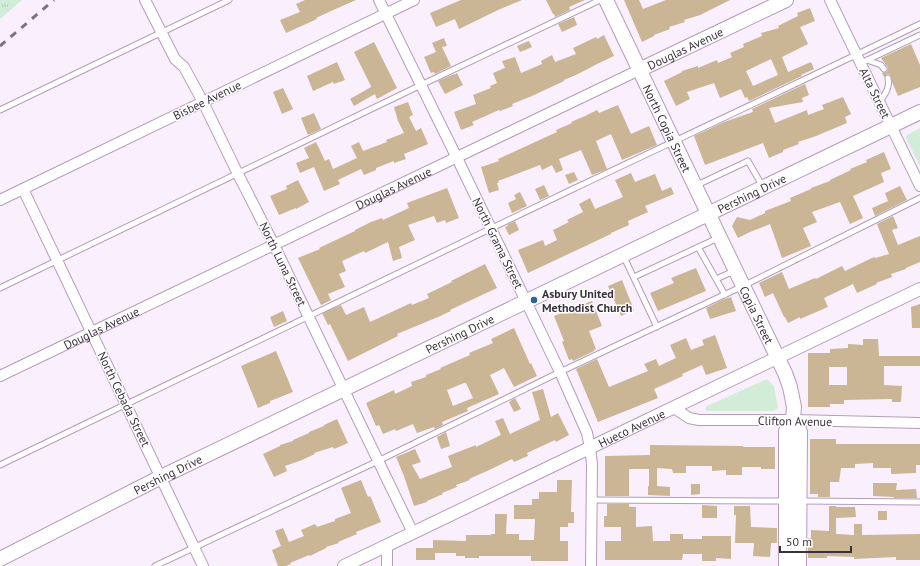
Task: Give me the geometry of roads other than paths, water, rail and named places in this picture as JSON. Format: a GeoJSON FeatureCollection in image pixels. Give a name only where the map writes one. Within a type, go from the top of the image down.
{"type":"FeatureCollection","features":[{"type":"Feature","properties":{"kind":"main road","name":"North Copia Street"},"geometry":{"type":"LineString","coordinates":[[606,0],[708,214]]}},
{"type":"Feature","properties":{"kind":"main road","name":"Douglas Avenue"},"geometry":{"type":"LineString","coordinates":[[639,70],[786,0]]}},
{"type":"Feature","properties":{"kind":"main road","name":"Pershing Drive"},"geometry":{"type":"LineString","coordinates":[[0,559],[161,477],[920,112]]}},
{"type":"Feature","properties":{"kind":"main road","name":"Copia Street"},"geometry":{"type":"LineString","coordinates":[[708,214],[778,358],[790,387],[794,407],[794,420],[800,432],[799,566]]}},
{"type":"Feature","properties":{"kind":"main road","name":"Copia Street"},"geometry":{"type":"LineString","coordinates":[[786,566],[786,431],[794,420]]}},
{"type":"Feature","properties":{"kind":"street","name":"North Luna Street"},"geometry":{"type":"LineString","coordinates":[[145,0],[175,59],[184,67],[203,102],[413,533]]}},
{"type":"Feature","properties":{"kind":"street","name":"North Grama Street"},"geometry":{"type":"LineString","coordinates":[[379,0],[491,228],[560,372],[587,433],[592,464],[591,566]]}},
{"type":"Feature","properties":{"kind":"street","name":"Bisbee Avenue"},"geometry":{"type":"LineString","coordinates":[[0,200],[414,0]]}},
{"type":"Feature","properties":{"kind":"street","name":"Alta Street"},"geometry":{"type":"LineString","coordinates":[[830,0],[861,60],[920,186]]}},
{"type":"Feature","properties":{"kind":"street","name":"Douglas Avenue"},"geometry":{"type":"LineString","coordinates":[[0,376],[639,70]]}},
{"type":"Feature","properties":{"kind":"street","name":"North Cebada Street"},"geometry":{"type":"LineString","coordinates":[[23,189],[203,566]]}},
{"type":"Feature","properties":{"kind":"street","name":"Hueco Avenue"},"geometry":{"type":"LineString","coordinates":[[344,566],[920,289]]}},
{"type":"Feature","properties":{"kind":"street","name":"Clifton Avenue"},"geometry":{"type":"LineString","coordinates":[[674,408],[689,418],[699,420],[794,420],[920,423]]}},
{"type":"Feature","properties":{"kind":"street"},"geometry":{"type":"LineString","coordinates":[[387,545],[388,566]]}},
{"type":"Feature","properties":{"kind":"lane"},"geometry":{"type":"LineString","coordinates":[[0,110],[229,0]]}},
{"type":"Feature","properties":{"kind":"lane"},"geometry":{"type":"LineString","coordinates":[[0,288],[600,0]]}},
{"type":"Feature","properties":{"kind":"lane"},"geometry":{"type":"LineString","coordinates":[[861,60],[920,24]]}},
{"type":"Feature","properties":{"kind":"lane"},"geometry":{"type":"LineString","coordinates":[[0,465],[491,228],[673,142],[920,35]]}},
{"type":"Feature","properties":{"kind":"lane"},"geometry":{"type":"LineString","coordinates":[[861,60],[881,65],[884,69]]}},
{"type":"Feature","properties":{"kind":"lane"},"geometry":{"type":"LineString","coordinates":[[880,102],[889,86],[888,78]]}},
{"type":"Feature","properties":{"kind":"lane"},"geometry":{"type":"LineString","coordinates":[[695,186],[748,161],[763,187]]}},
{"type":"Feature","properties":{"kind":"lane"},"geometry":{"type":"LineString","coordinates":[[155,566],[378,461],[560,372],[725,295],[920,198]]}},
{"type":"Feature","properties":{"kind":"lane"},"geometry":{"type":"LineString","coordinates":[[634,277],[719,237]]}},
{"type":"Feature","properties":{"kind":"lane"},"geometry":{"type":"LineString","coordinates":[[698,247],[725,295]]}},
{"type":"Feature","properties":{"kind":"lane"},"geometry":{"type":"LineString","coordinates":[[623,254],[657,327]]}},
{"type":"Feature","properties":{"kind":"lane"},"geometry":{"type":"LineString","coordinates":[[716,279],[736,271]]}},
{"type":"Feature","properties":{"kind":"lane"},"geometry":{"type":"LineString","coordinates":[[591,500],[786,501]]}},
{"type":"Feature","properties":{"kind":"lane"},"geometry":{"type":"LineString","coordinates":[[800,501],[920,502]]}},
{"type":"Feature","properties":{"kind":"railway"},"geometry":{"type":"LineString","coordinates":[[0,46],[54,0]]}},
{"type":"Feature","properties":{"kind":"place","name":"Asbury United Methodist Church"},"geometry":{"type":"Point","coordinates":[534,300]}}]}
